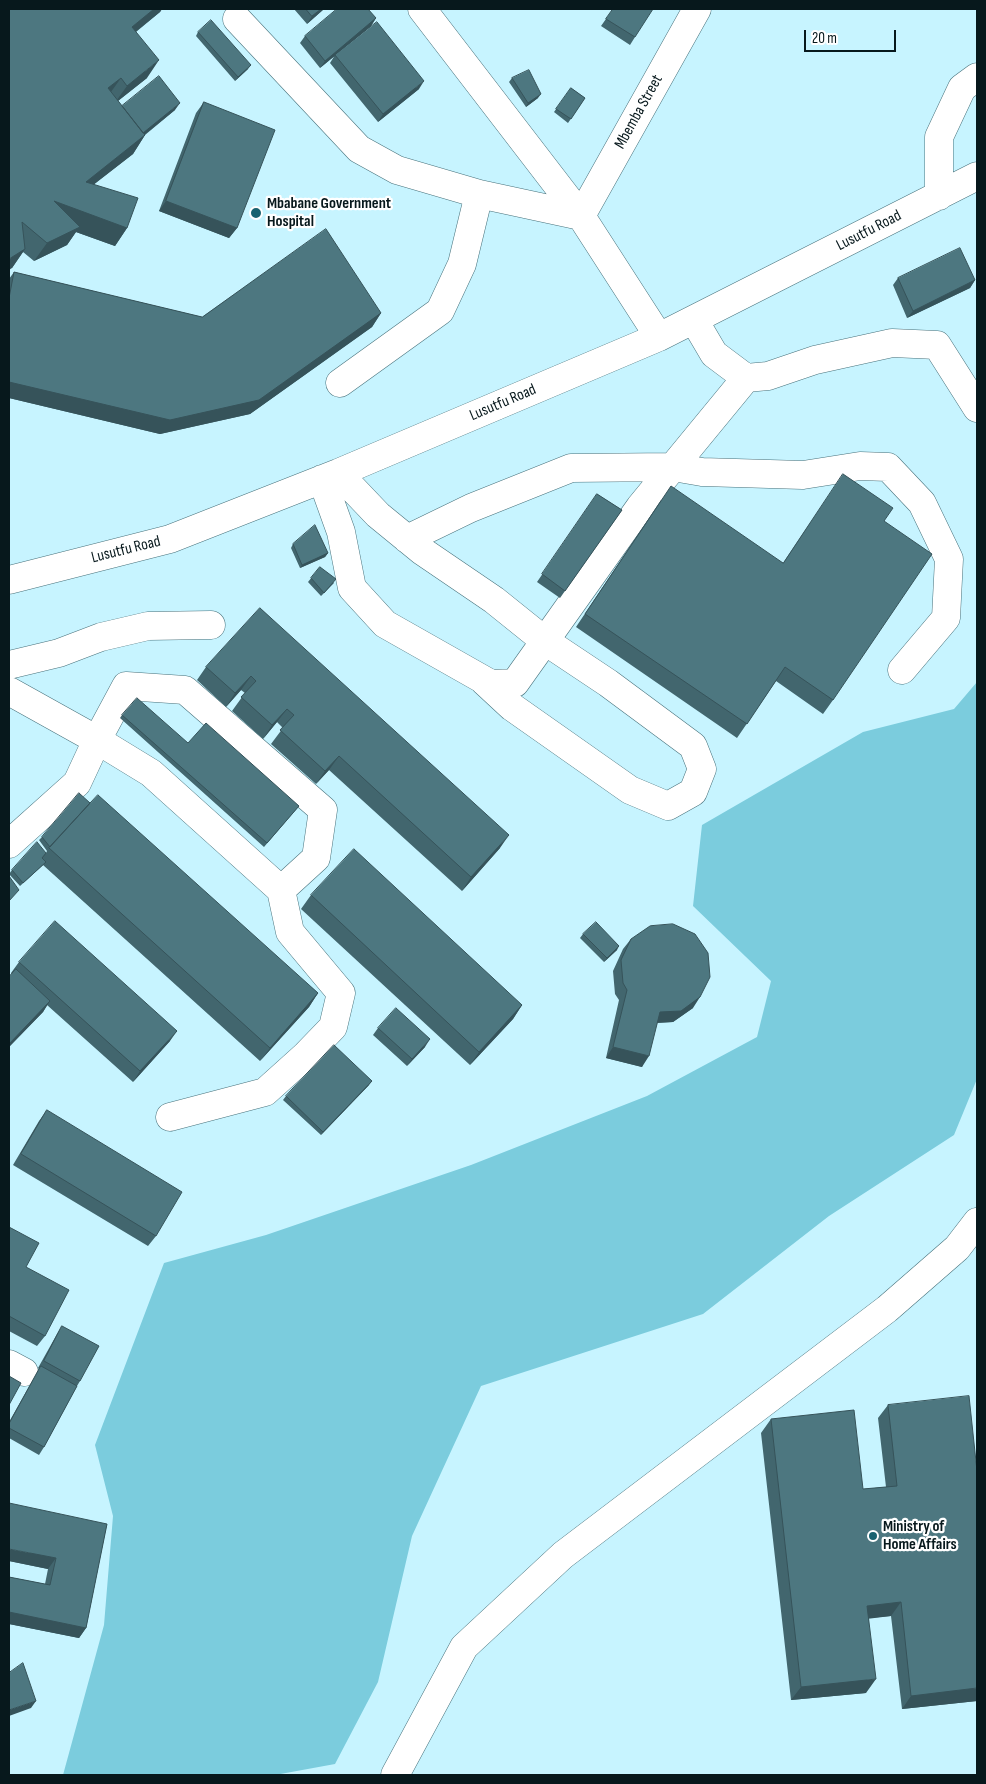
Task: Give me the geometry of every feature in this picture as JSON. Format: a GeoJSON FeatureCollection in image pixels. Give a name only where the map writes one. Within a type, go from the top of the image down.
{"type":"FeatureCollection","features":[{"type":"Feature","properties":{"kind":"street"},"geometry":{"type":"LineString","coordinates":[[422,9],[581,216],[659,337]]}},
{"type":"Feature","properties":{"kind":"street","name":"Mbemba Street"},"geometry":{"type":"LineString","coordinates":[[581,216],[697,9]]}},
{"type":"Feature","properties":{"kind":"street"},"geometry":{"type":"LineString","coordinates":[[237,19],[359,149],[397,170],[479,194],[581,216]]}},
{"type":"Feature","properties":{"kind":"street"},"geometry":{"type":"LineString","coordinates":[[939,196],[940,137],[962,88],[977,77]]}},
{"type":"Feature","properties":{"kind":"street","name":"Lusutfu Road"},"geometry":{"type":"LineString","coordinates":[[9,580],[170,539],[330,476],[659,337],[977,176]]}},
{"type":"Feature","properties":{"kind":"street"},"geometry":{"type":"LineString","coordinates":[[340,383],[440,311],[462,264],[479,194]]}},
{"type":"Feature","properties":{"kind":"street"},"geometry":{"type":"LineString","coordinates":[[694,320],[714,354],[746,378],[768,376],[814,360],[892,344],[938,345],[977,408]]}},
{"type":"Feature","properties":{"kind":"street"},"geometry":{"type":"LineString","coordinates":[[330,476],[352,588],[385,624],[491,684],[515,683],[640,507],[746,378]]}},
{"type":"Feature","properties":{"kind":"street"},"geometry":{"type":"LineString","coordinates":[[407,539],[471,508],[571,468],[673,467],[702,472],[803,475],[860,466],[888,467],[922,503],[949,559],[946,618],[902,670]]}},
{"type":"Feature","properties":{"kind":"street"},"geometry":{"type":"LineString","coordinates":[[330,476],[422,551],[494,600],[545,640],[694,746],[702,768],[693,792],[668,806],[630,790],[512,707],[484,680]]}},
{"type":"Feature","properties":{"kind":"street"},"geometry":{"type":"LineString","coordinates":[[9,665],[59,652],[101,637],[148,626],[211,625]]}},
{"type":"Feature","properties":{"kind":"street"},"geometry":{"type":"LineString","coordinates":[[13,832],[77,783],[97,740],[126,686],[184,690],[323,810],[316,858],[281,890]]}},
{"type":"Feature","properties":{"kind":"street"},"geometry":{"type":"LineString","coordinates":[[9,691],[97,740],[151,773],[281,890],[290,932],[341,993],[333,1028],[265,1092],[170,1117]]}},
{"type":"Feature","properties":{"kind":"street"},"geometry":{"type":"LineString","coordinates":[[395,1775],[464,1647],[563,1554],[887,1309],[956,1248],[977,1222]]}},
{"type":"Feature","properties":{"kind":"shaded area"},"geometry":{"type":"Polygon","coordinates":[[[977,682],[977,1079],[954,1135],[829,1216],[703,1314],[481,1386],[412,1536],[378,1682],[335,1764],[275,1775],[63,1775],[104,1625],[113,1516],[95,1445],[164,1263],[266,1235],[471,1165],[647,1096],[757,1037],[771,981],[693,906],[702,825],[863,732],[954,709],[977,682]]]}},
{"type":"Feature","properties":{"kind":"building"},"geometry":{"type":"Polygon","coordinates":[[[9,9],[154,9],[132,27],[159,60],[127,86],[121,78],[108,88],[145,135],[86,182],[138,198],[127,228],[54,201],[80,227],[47,243],[22,222],[25,249],[9,259],[9,9]]]}},
{"type":"Feature","properties":{"kind":"building"},"geometry":{"type":"Polygon","coordinates":[[[306,9],[321,9],[312,16],[306,9]]]}},
{"type":"Feature","properties":{"kind":"building"},"geometry":{"type":"Polygon","coordinates":[[[337,9],[368,9],[376,18],[325,61],[305,36],[337,9]]]}},
{"type":"Feature","properties":{"kind":"building"},"geometry":{"type":"Polygon","coordinates":[[[613,9],[653,9],[635,37],[606,19],[613,9]]]}},
{"type":"Feature","properties":{"kind":"building"},"geometry":{"type":"Polygon","coordinates":[[[211,20],[251,65],[238,77],[198,32],[211,20]]]}},
{"type":"Feature","properties":{"kind":"building"},"geometry":{"type":"Polygon","coordinates":[[[377,22],[424,81],[383,114],[335,55],[377,22]]]}},
{"type":"Feature","properties":{"kind":"building"},"geometry":{"type":"Polygon","coordinates":[[[529,70],[541,94],[528,103],[512,78],[529,70]]]}},
{"type":"Feature","properties":{"kind":"building"},"geometry":{"type":"Polygon","coordinates":[[[159,76],[180,103],[143,133],[122,106],[159,76]]]}},
{"type":"Feature","properties":{"kind":"building"},"geometry":{"type":"Polygon","coordinates":[[[571,88],[585,98],[571,119],[556,109],[571,88]]]}},
{"type":"Feature","properties":{"kind":"building"},"geometry":{"type":"Polygon","coordinates":[[[204,102],[275,130],[237,228],[166,201],[204,102]]]}},
{"type":"Feature","properties":{"kind":"building"},"geometry":{"type":"Polygon","coordinates":[[[326,229],[381,313],[259,400],[170,420],[9,382],[9,298],[14,272],[202,317],[326,229]]]}},
{"type":"Feature","properties":{"kind":"building"},"geometry":{"type":"Polygon","coordinates":[[[960,248],[975,280],[913,311],[898,278],[960,248]]]}},
{"type":"Feature","properties":{"kind":"building"},"geometry":{"type":"Polygon","coordinates":[[[843,474],[893,508],[884,521],[932,554],[833,700],[785,667],[747,724],[585,614],[671,486],[783,563],[843,474]]]}},
{"type":"Feature","properties":{"kind":"building"},"geometry":{"type":"Polygon","coordinates":[[[597,494],[622,510],[565,591],[542,574],[597,494]]]}},
{"type":"Feature","properties":{"kind":"building"},"geometry":{"type":"Polygon","coordinates":[[[315,525],[328,553],[302,565],[293,544],[315,525]]]}},
{"type":"Feature","properties":{"kind":"building"},"geometry":{"type":"Polygon","coordinates":[[[320,567],[336,579],[324,593],[311,578],[320,567]]]}},
{"type":"Feature","properties":{"kind":"building"},"geometry":{"type":"Polygon","coordinates":[[[260,608],[509,835],[471,877],[339,756],[325,771],[280,730],[294,715],[287,709],[272,725],[241,697],[256,681],[251,676],[235,693],[206,667],[260,608]]]}},
{"type":"Feature","properties":{"kind":"building"},"geometry":{"type":"Polygon","coordinates":[[[137,698],[188,743],[206,723],[299,806],[267,843],[122,715],[137,698]]]}},
{"type":"Feature","properties":{"kind":"building"},"geometry":{"type":"Polygon","coordinates":[[[79,793],[90,803],[50,847],[42,837],[79,793]]]}},
{"type":"Feature","properties":{"kind":"building"},"geometry":{"type":"Polygon","coordinates":[[[98,795],[318,993],[270,1048],[49,848],[98,795]]]}},
{"type":"Feature","properties":{"kind":"building"},"geometry":{"type":"Polygon","coordinates":[[[37,842],[46,853],[42,858],[46,862],[23,883],[12,870],[37,842]]]}},
{"type":"Feature","properties":{"kind":"building"},"geometry":{"type":"Polygon","coordinates":[[[354,849],[522,1005],[479,1052],[311,895],[354,849]]]}},
{"type":"Feature","properties":{"kind":"building"},"geometry":{"type":"Polygon","coordinates":[[[9,876],[19,890],[9,901],[9,876]]]}},
{"type":"Feature","properties":{"kind":"building"},"geometry":{"type":"Polygon","coordinates":[[[55,921],[177,1031],[140,1071],[19,962],[55,921]]]}},
{"type":"Feature","properties":{"kind":"building"},"geometry":{"type":"Polygon","coordinates":[[[596,922],[619,946],[607,958],[583,934],[596,922]]]}},
{"type":"Feature","properties":{"kind":"building"},"geometry":{"type":"Polygon","coordinates":[[[673,924],[695,934],[708,953],[710,977],[700,997],[681,1011],[660,1012],[649,1056],[613,1047],[627,990],[623,983],[621,960],[631,939],[650,926],[673,924]]]}},
{"type":"Feature","properties":{"kind":"building"},"geometry":{"type":"Polygon","coordinates":[[[16,969],[50,1001],[9,1044],[9,977],[16,969]]]}},
{"type":"Feature","properties":{"kind":"building"},"geometry":{"type":"Polygon","coordinates":[[[396,1008],[430,1039],[412,1059],[378,1028],[396,1008]]]}},
{"type":"Feature","properties":{"kind":"building"},"geometry":{"type":"Polygon","coordinates":[[[334,1045],[372,1081],[323,1132],[286,1096],[334,1045]]]}},
{"type":"Feature","properties":{"kind":"building"},"geometry":{"type":"Polygon","coordinates":[[[47,1110],[182,1192],[156,1236],[21,1154],[47,1110]]]}},
{"type":"Feature","properties":{"kind":"building"},"geometry":{"type":"Polygon","coordinates":[[[9,1227],[39,1243],[26,1267],[69,1290],[45,1336],[9,1316],[9,1227]]]}},
{"type":"Feature","properties":{"kind":"building"},"geometry":{"type":"Polygon","coordinates":[[[62,1326],[99,1346],[80,1381],[44,1361],[62,1326]]]}},
{"type":"Feature","properties":{"kind":"building"},"geometry":{"type":"Polygon","coordinates":[[[41,1366],[77,1386],[44,1447],[9,1428],[9,1424],[41,1366]]]}},
{"type":"Feature","properties":{"kind":"building"},"geometry":{"type":"Polygon","coordinates":[[[9,1376],[21,1383],[9,1405],[9,1376]]]}},
{"type":"Feature","properties":{"kind":"building","name":"Ministry of Home Affairs"},"geometry":{"type":"Polygon","coordinates":[[[969,1396],[977,1471],[977,1688],[911,1696],[901,1602],[867,1606],[876,1679],[801,1687],[771,1419],[854,1410],[863,1489],[897,1486],[888,1405],[969,1396]]]}},
{"type":"Feature","properties":{"kind":"building"},"geometry":{"type":"Polygon","coordinates":[[[9,1503],[107,1524],[86,1628],[9,1612],[9,1577],[50,1585],[56,1558],[9,1549],[9,1503]]]}},
{"type":"Feature","properties":{"kind":"building"},"geometry":{"type":"Polygon","coordinates":[[[23,1663],[36,1701],[9,1710],[9,1673],[23,1663]]]}},
{"type":"Feature","properties":{"kind":"place","name":"Mbabane Government Hospital"},"geometry":{"type":"Point","coordinates":[256,213]}},
{"type":"Feature","properties":{"kind":"place","name":"Ministry of Home Affairs"},"geometry":{"type":"Point","coordinates":[873,1536]}}]}
